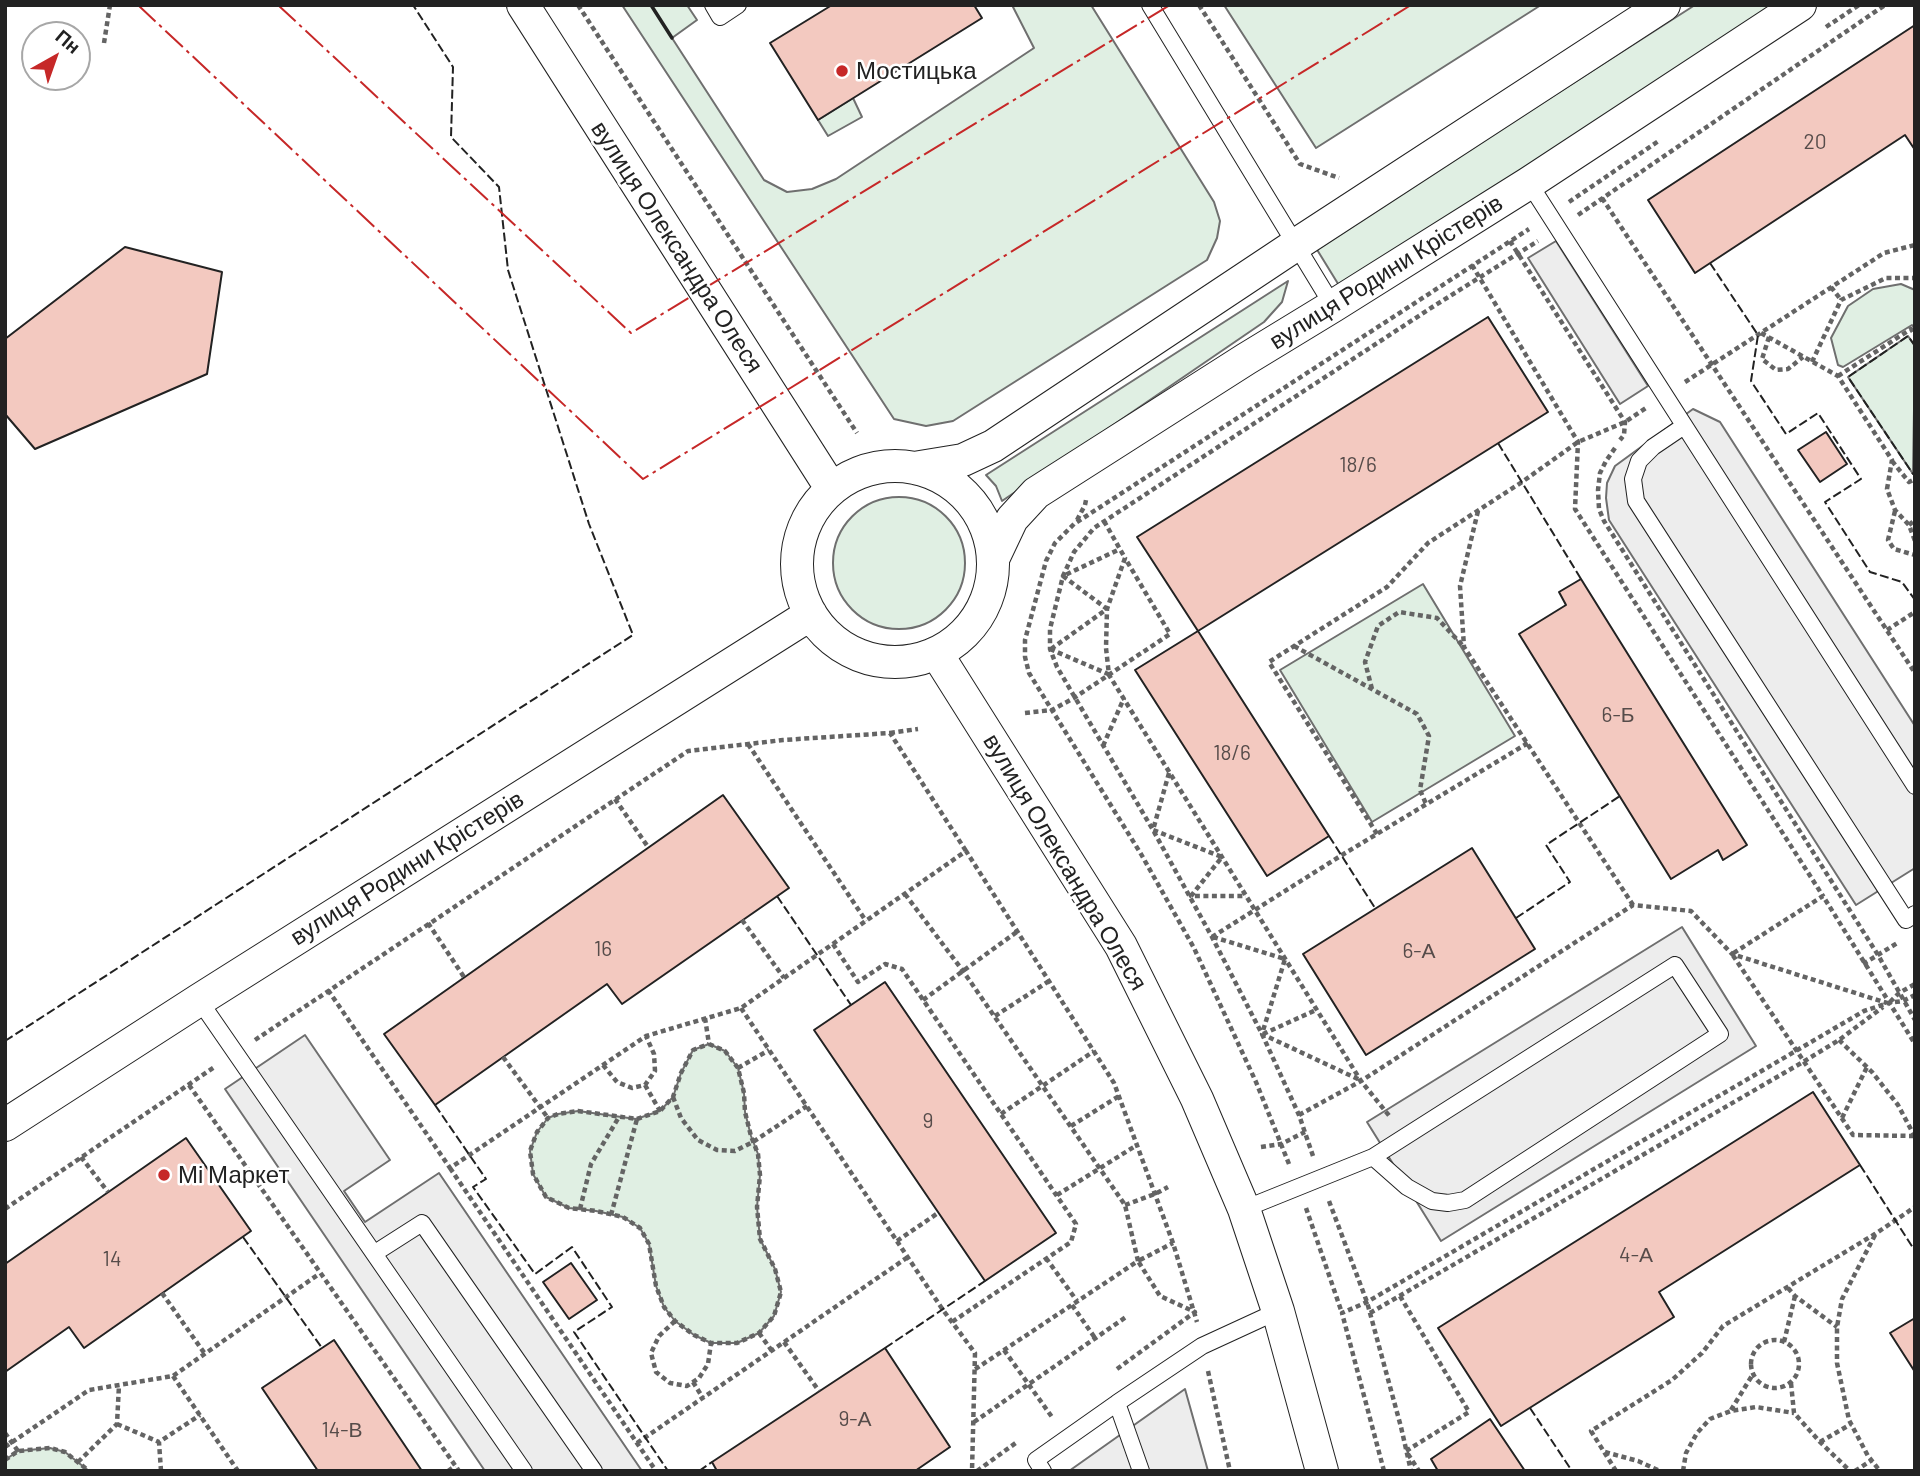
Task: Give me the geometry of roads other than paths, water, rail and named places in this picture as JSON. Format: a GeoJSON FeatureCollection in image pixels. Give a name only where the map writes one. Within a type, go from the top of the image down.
{"type":"FeatureCollection","features":[{"type":"Feature","properties":{"kind":"street","name":"вулиця Олександра Олеся"},"geometry":{"type":"LineString","coordinates":[[523,5],[831,488]]}},
{"type":"Feature","properties":{"kind":"street"},"geometry":{"type":"LineString","coordinates":[[914,468],[963,460],[993,446],[1664,5]]}},
{"type":"Feature","properties":{"kind":"street","name":"вулиця Родини Крістерів"},"geometry":{"type":"LineString","coordinates":[[994,557],[1012,519],[1036,493],[1529,183],[1800,5]]}},
{"type":"Feature","properties":{"kind":"street"},"geometry":{"type":"LineString","coordinates":[[877,467],[914,468],[947,480],[962,491],[974,505],[988,529],[994,557],[992,586],[982,612],[965,634],[937,654],[904,663],[870,660],[839,645],[811,614],[798,580],[797,557],[801,535],[810,515],[831,488],[845,478],[877,467]]}},
{"type":"Feature","properties":{"kind":"street","name":"вулиця Родини Крістерів"},"geometry":{"type":"LineString","coordinates":[[5,1125],[811,614]]}},
{"type":"Feature","properties":{"kind":"street","name":"вулиця Олександра Олеся"},"geometry":{"type":"LineString","coordinates":[[937,654],[1121,946],[1197,1099],[1244,1209],[1278,1311],[1322,1471]]}},
{"type":"Feature","properties":{"kind":"lane"},"geometry":{"type":"LineString","coordinates":[[713,5],[720,17],[738,5]]}},
{"type":"Feature","properties":{"kind":"lane"},"geometry":{"type":"LineString","coordinates":[[1150,5],[1334,306]]}},
{"type":"Feature","properties":{"kind":"lane"},"geometry":{"type":"LineString","coordinates":[[1529,183],[1915,786]]}},
{"type":"Feature","properties":{"kind":"lane"},"geometry":{"type":"LineString","coordinates":[[1684,426],[1653,447],[1639,461],[1633,479],[1636,501],[1906,920],[1915,914]]}},
{"type":"Feature","properties":{"kind":"lane"},"geometry":{"type":"LineString","coordinates":[[1244,1209],[1373,1157],[1675,965],[1720,1034],[1465,1200],[1432,1202],[1407,1187],[1373,1157]]}},
{"type":"Feature","properties":{"kind":"lane"},"geometry":{"type":"LineString","coordinates":[[199,1000],[524,1471]]}},
{"type":"Feature","properties":{"kind":"lane"},"geometry":{"type":"LineString","coordinates":[[375,1253],[422,1223],[594,1471]]}},
{"type":"Feature","properties":{"kind":"lane"},"geometry":{"type":"LineString","coordinates":[[1043,1471],[1036,1460],[1117,1403],[1202,1346],[1278,1311]]}},
{"type":"Feature","properties":{"kind":"lane"},"geometry":{"type":"LineString","coordinates":[[1117,1403],[1141,1471]]}},
{"type":"Feature","properties":{"kind":"place","name":"Мостицька"},"geometry":{"type":"Point","coordinates":[842,71]}},
{"type":"Feature","properties":{"kind":"place","name":"Мі Маркет"},"geometry":{"type":"Point","coordinates":[164,1175]}}]}
